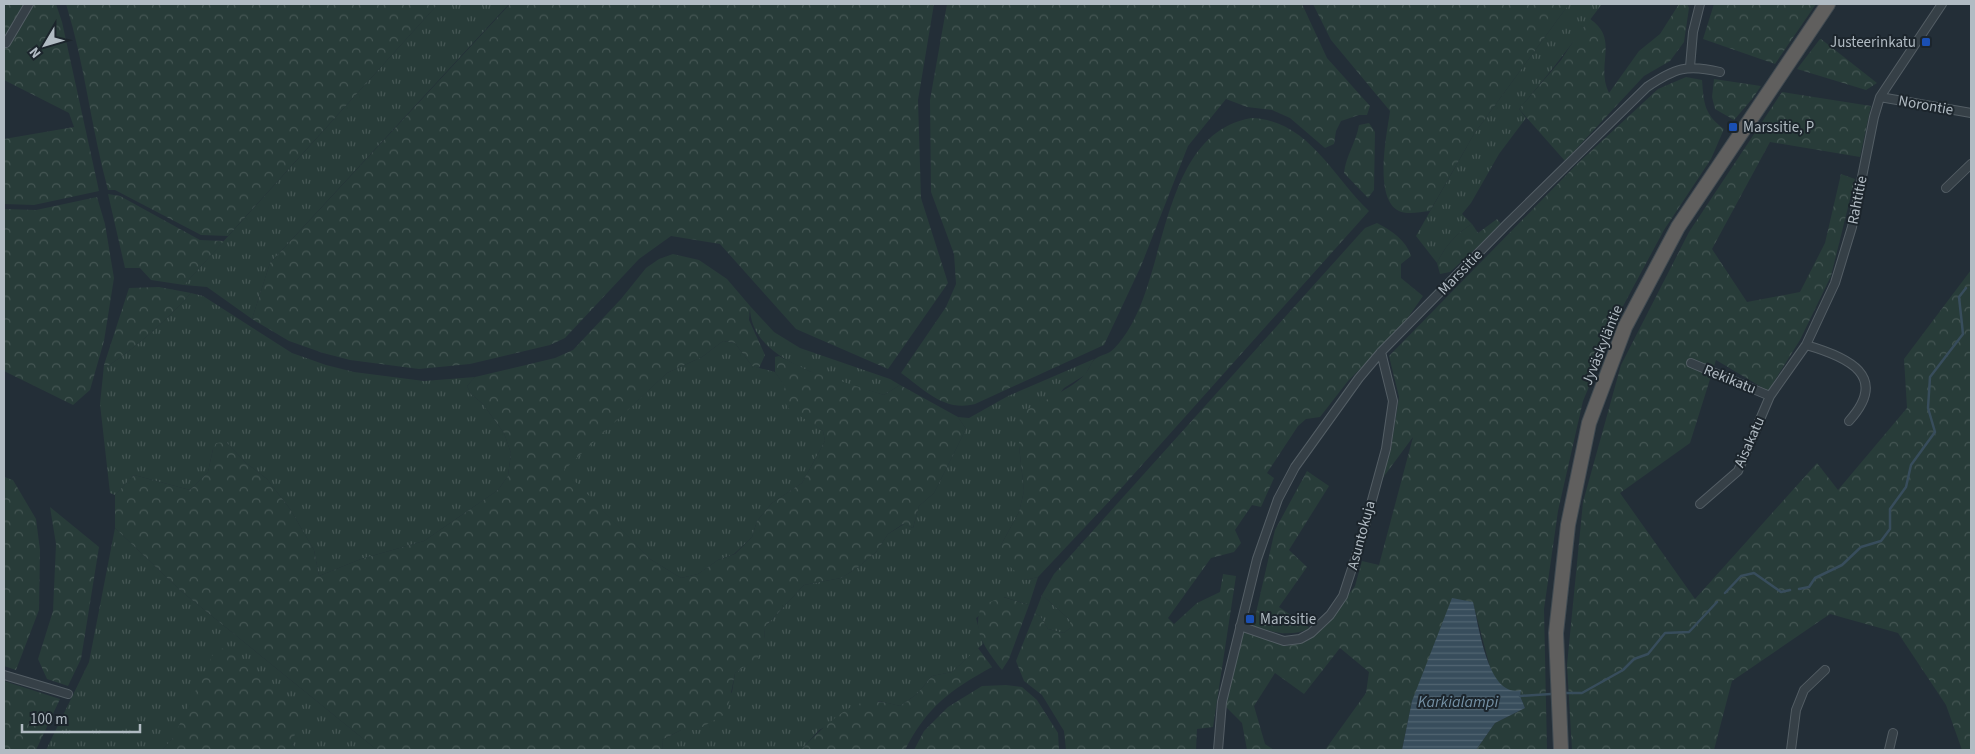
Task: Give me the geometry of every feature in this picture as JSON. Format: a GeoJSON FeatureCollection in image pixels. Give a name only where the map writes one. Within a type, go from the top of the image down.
{"type":"FeatureCollection","features":[{"type":"Feature","properties":{"kind":"highway","name":"Jyväskyläntie"},"geometry":{"type":"LineString","coordinates":[[1561,750],[1556,633],[1568,525],[1589,423],[1625,326],[1678,227],[1828,4]]}},
{"type":"Feature","properties":{"kind":"street"},"geometry":{"type":"LineString","coordinates":[[6,43],[29,4]]}},
{"type":"Feature","properties":{"kind":"street"},"geometry":{"type":"LineString","coordinates":[[1690,67],[1693,32],[1700,4]]}},
{"type":"Feature","properties":{"kind":"street","name":"Rahtitie"},"geometry":{"type":"LineString","coordinates":[[1770,396],[1806,346],[1835,283],[1852,227],[1874,117],[1880,97],[1942,4]]}},
{"type":"Feature","properties":{"kind":"street","name":"Marssitie"},"geometry":{"type":"LineString","coordinates":[[1218,750],[1222,702],[1240,626],[1257,559],[1278,499],[1295,467],[1359,378],[1381,352],[1507,224],[1635,98],[1667,74],[1690,67],[1720,72]]}},
{"type":"Feature","properties":{"kind":"street","name":"Norontie"},"geometry":{"type":"LineString","coordinates":[[1880,97],[1971,113]]}},
{"type":"Feature","properties":{"kind":"street"},"geometry":{"type":"LineString","coordinates":[[1946,188],[1971,164]]}},
{"type":"Feature","properties":{"kind":"street"},"geometry":{"type":"LineString","coordinates":[[1806,346],[1847,361],[1855,366],[1863,376],[1867,393],[1862,408],[1849,421]]}},
{"type":"Feature","properties":{"kind":"street","name":"Asuntokuja"},"geometry":{"type":"LineString","coordinates":[[1240,626],[1284,641],[1300,639],[1311,633],[1330,615],[1342,596],[1355,562],[1386,449],[1393,401],[1381,352]]}},
{"type":"Feature","properties":{"kind":"street","name":"Rekikatu"},"geometry":{"type":"LineString","coordinates":[[1690,363],[1770,396]]}},
{"type":"Feature","properties":{"kind":"street","name":"Aisakatu"},"geometry":{"type":"LineString","coordinates":[[1700,504],[1738,470],[1770,396]]}},
{"type":"Feature","properties":{"kind":"street"},"geometry":{"type":"LineString","coordinates":[[1791,750],[1796,710],[1804,690],[1825,670]]}},
{"type":"Feature","properties":{"kind":"street"},"geometry":{"type":"LineString","coordinates":[[4,675],[68,694]]}},
{"type":"Feature","properties":{"kind":"street"},"geometry":{"type":"LineString","coordinates":[[1889,750],[1893,733]]}},
{"type":"Feature","properties":{"kind":"green space"},"geometry":{"type":"Polygon","coordinates":[[[4,4],[56,4],[62,22],[99,191],[34,205],[4,204],[4,139],[74,127],[69,113],[4,80],[4,4]]]}},
{"type":"Feature","properties":{"kind":"green space"},"geometry":{"type":"Polygon","coordinates":[[[66,4],[438,4],[228,236],[201,235],[115,190],[108,190],[73,27],[66,4]]]}},
{"type":"Feature","properties":{"kind":"green space"},"geometry":{"type":"Polygon","coordinates":[[[438,4],[509,4],[270,263],[252,319],[207,287],[184,285],[438,4]]]}},
{"type":"Feature","properties":{"kind":"green space"},"geometry":{"type":"Polygon","coordinates":[[[510,4],[934,4],[918,100],[921,198],[948,283],[888,369],[796,329],[720,244],[671,236],[639,259],[565,338],[550,345],[470,364],[419,369],[350,360],[289,341],[252,319],[270,263],[510,4]]]}},
{"type":"Feature","properties":{"kind":"green space"},"geometry":{"type":"Polygon","coordinates":[[[947,4],[1302,4],[1327,58],[1370,106],[1367,115],[1359,115],[1341,121],[1336,131],[1334,144],[1325,148],[1290,118],[1272,110],[1247,107],[1226,99],[1188,146],[1141,266],[1104,345],[975,404],[954,405],[935,398],[901,373],[946,307],[956,284],[954,254],[931,192],[930,100],[947,4]]]}},
{"type":"Feature","properties":{"kind":"green space"},"geometry":{"type":"Polygon","coordinates":[[[1313,4],[1569,4],[1474,134],[1430,211],[1410,213],[1399,211],[1391,204],[1386,193],[1384,165],[1390,111],[1331,40],[1313,4]]]}},
{"type":"Feature","properties":{"kind":"green space"},"geometry":{"type":"Polygon","coordinates":[[[1569,4],[1602,4],[1519,109],[1526,118],[1499,154],[1471,203],[1462,214],[1472,224],[1452,241],[1437,263],[1416,236],[1474,134],[1569,4]]]}},
{"type":"Feature","properties":{"kind":"green space"},"geometry":{"type":"Polygon","coordinates":[[[1679,4],[1687,4],[1689,8],[1684,42],[1670,61],[1644,76],[1565,161],[1519,109],[1561,60],[1590,19],[1599,27],[1604,35],[1606,44],[1604,72],[1605,83],[1609,93],[1639,51],[1660,34],[1679,4]]]}},
{"type":"Feature","properties":{"kind":"green space"},"geometry":{"type":"Polygon","coordinates":[[[1714,4],[1816,4],[1775,64],[1703,39],[1714,4]]]}},
{"type":"Feature","properties":{"kind":"green space"},"geometry":{"type":"Polygon","coordinates":[[[1820,39],[1877,83],[1866,90],[1797,69],[1820,39]]]}},
{"type":"Feature","properties":{"kind":"green space"},"geometry":{"type":"Polygon","coordinates":[[[1686,77],[1702,80],[1706,108],[1717,124],[1724,129],[1711,159],[1664,230],[1622,308],[1583,401],[1558,511],[1544,609],[1547,750],[1476,750],[1495,723],[1525,708],[1520,696],[1501,687],[1491,671],[1473,603],[1412,701],[1402,750],[1325,750],[1366,693],[1369,672],[1340,648],[1304,694],[1275,673],[1254,706],[1265,744],[1274,750],[1247,750],[1242,723],[1225,706],[1244,632],[1286,646],[1305,641],[1333,615],[1355,586],[1362,561],[1379,565],[1413,437],[1382,479],[1391,449],[1399,397],[1389,356],[1577,164],[1658,89],[1686,77]]]}},
{"type":"Feature","properties":{"kind":"green space"},"geometry":{"type":"Polygon","coordinates":[[[1714,79],[1761,86],[1734,120],[1715,109],[1712,97],[1714,79]]]}},
{"type":"Feature","properties":{"kind":"green space"},"geometry":{"type":"Polygon","coordinates":[[[1782,92],[1871,106],[1860,157],[1770,142],[1712,249],[1747,302],[1800,292],[1825,243],[1841,174],[1855,179],[1831,276],[1800,340],[1768,391],[1716,360],[1690,443],[1620,493],[1695,599],[1817,463],[1838,490],[1907,408],[1904,359],[1971,270],[1971,750],[1962,750],[1946,705],[1898,633],[1830,614],[1732,681],[1714,750],[1572,750],[1567,665],[1583,502],[1621,365],[1689,232],[1782,92]]]}},
{"type":"Feature","properties":{"kind":"green space"},"geometry":{"type":"Polygon","coordinates":[[[1251,118],[1271,121],[1288,128],[1304,139],[1318,152],[1369,211],[1117,493],[1038,577],[1025,580],[1007,564],[1001,545],[1019,512],[1024,491],[1019,446],[1020,413],[1073,385],[1086,372],[1095,359],[1110,352],[1119,343],[1127,332],[1140,306],[1183,176],[1199,149],[1222,129],[1251,118]]]}},
{"type":"Feature","properties":{"kind":"green space"},"geometry":{"type":"Polygon","coordinates":[[[1369,123],[1375,132],[1374,190],[1368,198],[1344,173],[1359,125],[1369,123]]]}},
{"type":"Feature","properties":{"kind":"green space"},"geometry":{"type":"Polygon","coordinates":[[[108,194],[120,196],[200,240],[224,241],[184,285],[151,280],[140,268],[125,268],[108,194]]]}},
{"type":"Feature","properties":{"kind":"green space"},"geometry":{"type":"Polygon","coordinates":[[[97,197],[105,224],[114,278],[104,341],[90,390],[73,405],[4,371],[4,209],[36,210],[97,197]]]}},
{"type":"Feature","properties":{"kind":"green space"},"geometry":{"type":"Polygon","coordinates":[[[1497,219],[1502,225],[1450,272],[1440,274],[1437,263],[1447,246],[1456,236],[1472,224],[1478,233],[1497,219]]]}},
{"type":"Feature","properties":{"kind":"green space"},"geometry":{"type":"Polygon","coordinates":[[[1377,223],[1393,233],[1406,245],[1411,256],[1401,264],[1401,278],[1423,296],[1400,329],[1348,381],[1320,417],[1306,419],[1298,426],[1267,473],[1274,478],[1261,507],[1252,505],[1235,530],[1241,543],[1234,552],[1211,558],[1168,618],[1174,624],[1197,603],[1220,592],[1223,574],[1236,576],[1213,727],[1197,729],[1196,750],[1066,750],[1064,731],[1042,695],[1024,681],[1016,661],[1035,613],[1040,616],[1048,629],[1064,633],[1070,628],[1070,620],[1042,595],[1054,574],[1365,228],[1377,223]]]}},
{"type":"Feature","properties":{"kind":"green space"},"geometry":{"type":"Polygon","coordinates":[[[673,254],[699,260],[727,279],[750,306],[749,320],[765,355],[759,368],[752,366],[735,343],[723,341],[702,357],[667,373],[564,470],[650,559],[681,578],[698,574],[718,560],[735,554],[752,537],[757,521],[772,503],[802,483],[825,441],[823,431],[788,408],[782,396],[785,387],[775,372],[775,357],[779,356],[809,371],[884,395],[900,385],[958,417],[966,429],[934,493],[919,506],[913,528],[903,524],[888,534],[876,552],[857,568],[841,578],[804,585],[765,627],[764,644],[758,658],[735,673],[727,713],[697,730],[681,730],[662,740],[663,750],[377,750],[181,591],[115,528],[115,495],[134,475],[190,490],[208,472],[216,443],[226,442],[246,463],[267,479],[290,509],[314,550],[319,576],[361,559],[424,541],[498,490],[508,476],[511,453],[504,433],[483,404],[471,394],[467,386],[475,377],[555,358],[573,350],[621,299],[646,268],[659,259],[673,254]]]}},
{"type":"Feature","properties":{"kind":"green space"},"geometry":{"type":"Polygon","coordinates":[[[159,287],[191,293],[162,323],[141,341],[108,366],[104,365],[129,288],[159,287]]]}},
{"type":"Feature","properties":{"kind":"green space"},"geometry":{"type":"Polygon","coordinates":[[[191,293],[203,296],[292,353],[326,365],[354,372],[424,381],[475,377],[467,386],[471,394],[483,404],[504,433],[511,453],[508,476],[498,490],[424,541],[361,559],[319,576],[314,550],[290,509],[267,479],[246,463],[226,442],[213,449],[208,472],[190,490],[134,475],[115,495],[110,493],[100,404],[104,365],[108,366],[141,341],[162,323],[191,293]]]}},
{"type":"Feature","properties":{"kind":"green space"},"geometry":{"type":"Polygon","coordinates":[[[750,306],[774,332],[800,348],[890,379],[900,385],[884,395],[822,376],[800,367],[780,356],[764,342],[754,326],[750,306]]]}},
{"type":"Feature","properties":{"kind":"green space"},"geometry":{"type":"Polygon","coordinates":[[[723,341],[735,343],[752,366],[775,372],[810,422],[823,431],[825,441],[802,483],[772,503],[757,521],[752,537],[734,554],[718,560],[698,574],[681,578],[650,559],[563,470],[667,373],[702,357],[723,341]]]}},
{"type":"Feature","properties":{"kind":"green space"},"geometry":{"type":"Polygon","coordinates":[[[1094,359],[1085,375],[1064,388],[1019,446],[1024,491],[1019,512],[1001,545],[1025,580],[1038,577],[1029,605],[1004,597],[976,618],[983,644],[952,672],[932,676],[917,694],[900,706],[879,701],[819,730],[801,750],[663,750],[662,740],[681,730],[697,730],[732,692],[735,673],[754,659],[761,650],[765,627],[804,585],[841,578],[857,568],[876,552],[888,534],[904,524],[913,528],[919,506],[934,493],[966,429],[958,417],[969,418],[1008,396],[1094,359]]]}},
{"type":"Feature","properties":{"kind":"green space"},"geometry":{"type":"Polygon","coordinates":[[[1307,471],[1329,486],[1289,550],[1307,567],[1279,607],[1310,628],[1295,633],[1275,632],[1253,626],[1275,530],[1307,471]]]}},
{"type":"Feature","properties":{"kind":"green space"},"geometry":{"type":"Polygon","coordinates":[[[4,477],[13,480],[36,519],[40,550],[39,610],[16,670],[4,666],[4,477]]]}},
{"type":"Feature","properties":{"kind":"green space"},"geometry":{"type":"Polygon","coordinates":[[[50,507],[99,547],[81,659],[68,686],[47,679],[38,659],[53,611],[56,544],[50,507]]]}},
{"type":"Feature","properties":{"kind":"green space"},"geometry":{"type":"Polygon","coordinates":[[[115,528],[181,591],[377,750],[296,750],[292,743],[173,738],[162,750],[46,750],[89,662],[115,528]]]}},
{"type":"Feature","properties":{"kind":"green space"},"geometry":{"type":"Polygon","coordinates":[[[1042,595],[1070,620],[1070,628],[1064,633],[1048,629],[1040,616],[1035,613],[1042,595]]]}},
{"type":"Feature","properties":{"kind":"green space"},"geometry":{"type":"Polygon","coordinates":[[[1003,597],[1029,605],[1009,659],[1002,670],[986,648],[979,632],[978,623],[982,605],[1003,597]]]}},
{"type":"Feature","properties":{"kind":"green space"},"geometry":{"type":"Polygon","coordinates":[[[226,648],[303,710],[292,743],[296,750],[162,750],[173,738],[215,650],[226,648]]]}},
{"type":"Feature","properties":{"kind":"green space"},"geometry":{"type":"Polygon","coordinates":[[[978,648],[992,667],[941,701],[922,722],[905,750],[801,750],[813,737],[846,710],[872,701],[900,706],[917,694],[932,676],[952,672],[978,648]]]}},
{"type":"Feature","properties":{"kind":"green space"},"geometry":{"type":"Polygon","coordinates":[[[4,681],[60,699],[36,750],[4,750],[4,681]]]}},
{"type":"Feature","properties":{"kind":"green space"},"geometry":{"type":"Polygon","coordinates":[[[1006,685],[1022,687],[1037,700],[1058,733],[1059,750],[914,750],[924,731],[948,707],[982,686],[1006,685]]]}},
{"type":"Feature","properties":{"kind":"water","name":"Karkialampi"},"geometry":{"type":"Polygon","coordinates":[[[1452,598],[1473,602],[1482,643],[1493,672],[1500,683],[1510,690],[1521,690],[1520,696],[1525,708],[1495,723],[1476,750],[1402,750],[1412,701],[1452,598]]]}},
{"type":"Feature","properties":{"kind":"waterway"},"geometry":{"type":"LineString","coordinates":[[1799,589],[1809,587],[1815,578],[1842,565],[1861,547],[1881,541],[1890,529],[1890,509],[1906,487],[1911,465],[1935,432],[1928,408],[1930,377],[1963,334],[1959,297],[1966,288]]}},
{"type":"Feature","properties":{"kind":"waterway"},"geometry":{"type":"LineString","coordinates":[[1725,593],[1741,576],[1754,573],[1781,592],[1790,590]]}},
{"type":"Feature","properties":{"kind":"waterway"},"geometry":{"type":"LineString","coordinates":[[1566,693],[1582,693],[1623,670],[1634,659],[1648,654],[1665,633],[1689,632],[1717,602]]}},
{"type":"Feature","properties":{"kind":"waterway"},"geometry":{"type":"LineString","coordinates":[[1520,696],[1551,694]]}},
{"type":"Feature","properties":{"kind":"place","name":"Justeerinkatu"},"geometry":{"type":"Point","coordinates":[1926,42]}},
{"type":"Feature","properties":{"kind":"place","name":"Marssitie, P"},"geometry":{"type":"Point","coordinates":[1733,127]}},
{"type":"Feature","properties":{"kind":"place","name":"Marssitie"},"geometry":{"type":"Point","coordinates":[1250,619]}}]}
